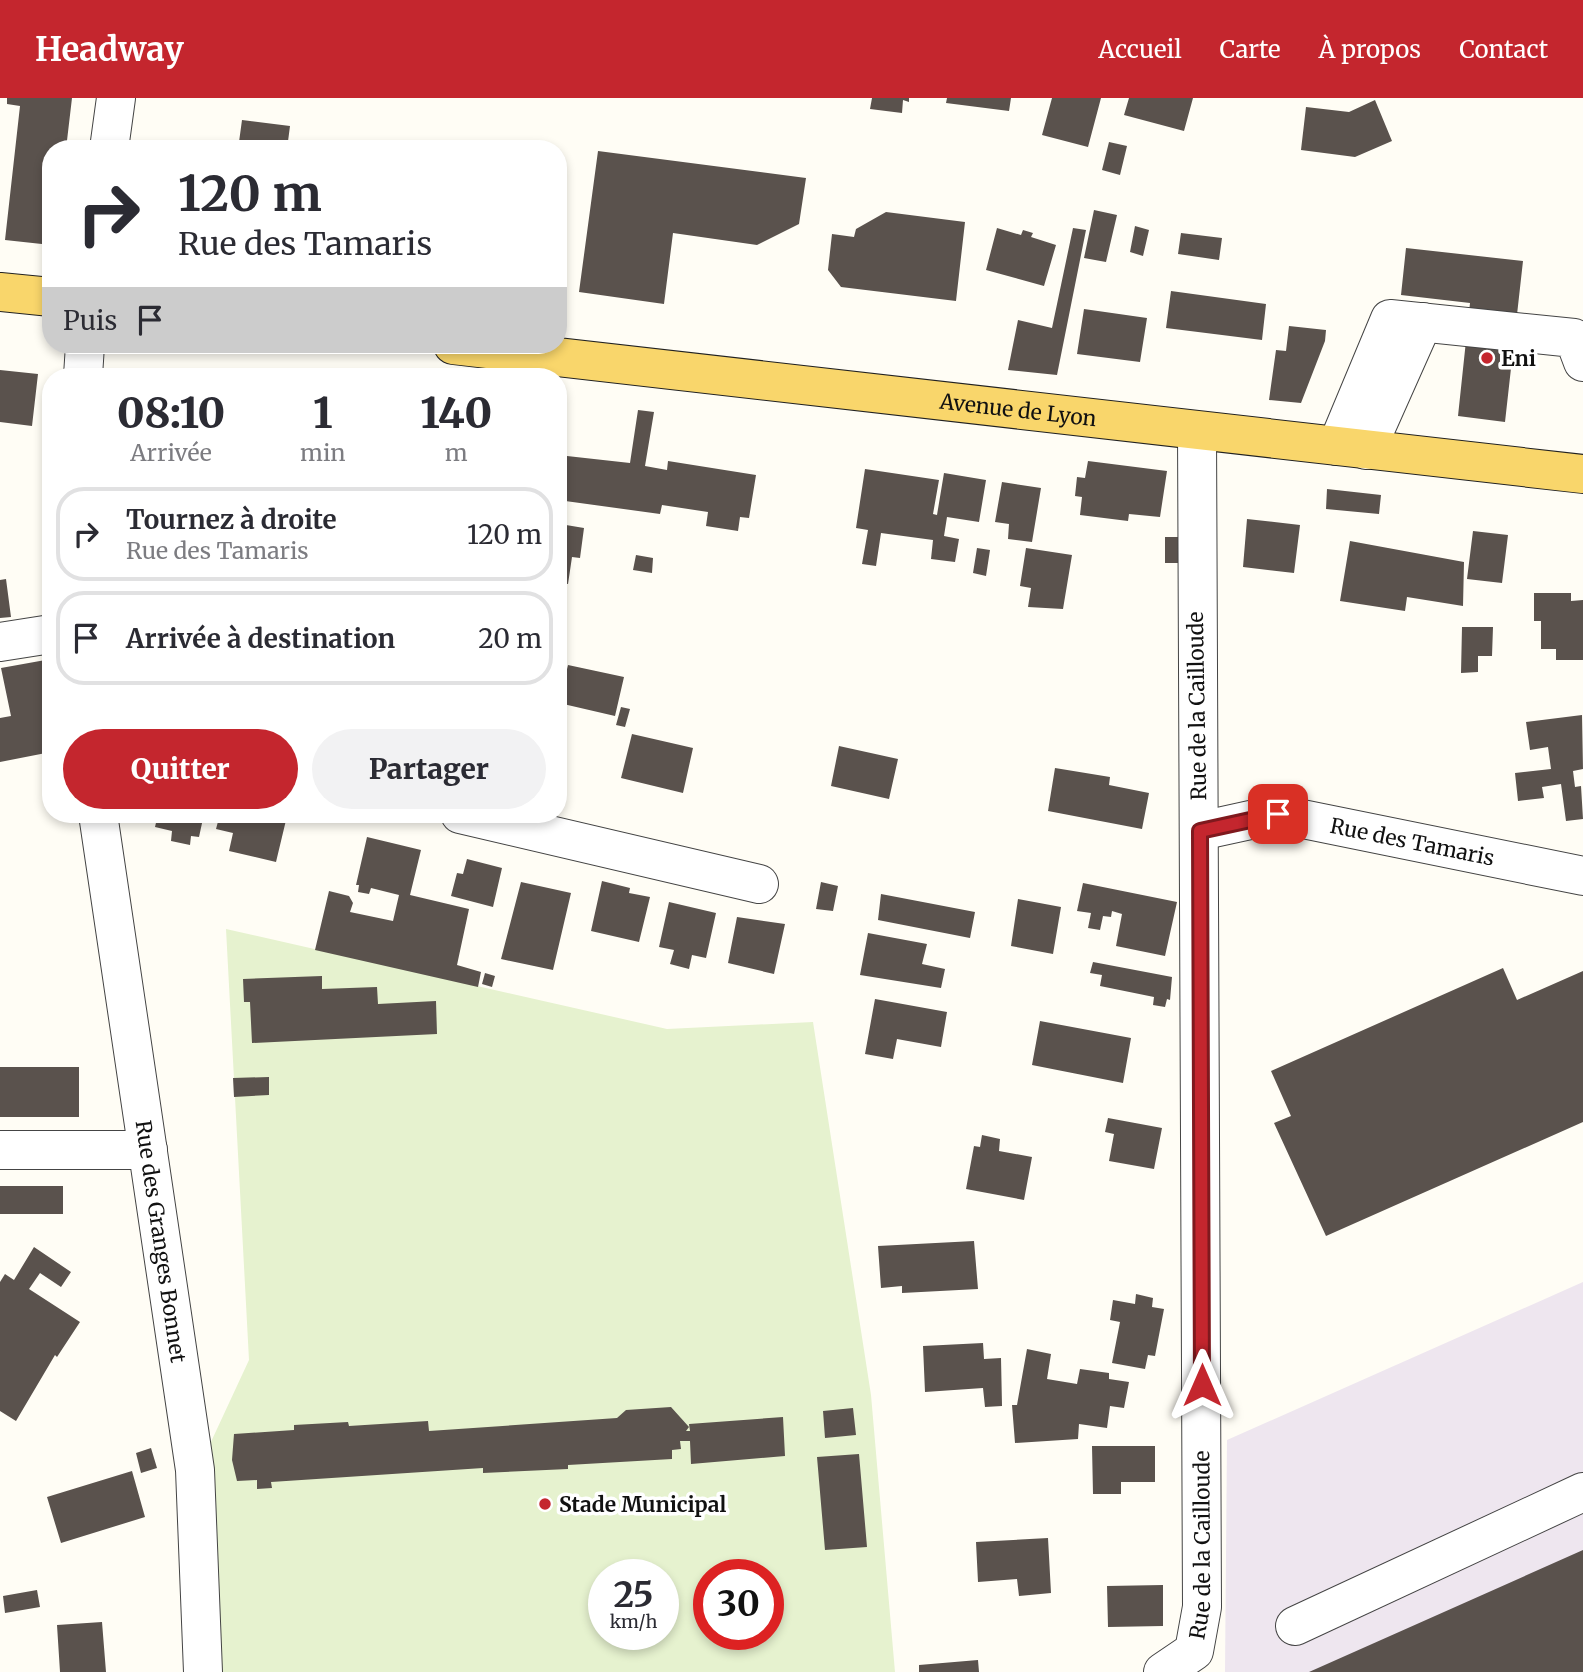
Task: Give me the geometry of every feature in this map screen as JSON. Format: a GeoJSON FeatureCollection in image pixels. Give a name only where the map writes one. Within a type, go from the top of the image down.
{"type":"FeatureCollection","features":[{"type":"Feature","properties":{"kind":"main road"},"geometry":{"type":"LineString","coordinates":[[0,292],[42,296]]}},
{"type":"Feature","properties":{"kind":"main road","name":"Avenue de Lyon"},"geometry":{"type":"LineString","coordinates":[[531,354],[1583,474]]}},
{"type":"Feature","properties":{"kind":"street"},"geometry":{"type":"LineString","coordinates":[[110,140],[116,98]]}},
{"type":"Feature","properties":{"kind":"street"},"geometry":{"type":"LineString","coordinates":[[1352,448],[1423,322],[1574,338],[1583,362]]}},
{"type":"Feature","properties":{"kind":"street","name":"Rue de la Cailloude"},"geometry":{"type":"LineString","coordinates":[[1178,1662],[1202,1607],[1196,431]]}},
{"type":"Feature","properties":{"kind":"street"},"geometry":{"type":"LineString","coordinates":[[0,642],[42,635]]}},
{"type":"Feature","properties":{"kind":"street","name":"Rue des Tamaris"},"geometry":{"type":"LineString","coordinates":[[1200,831],[1278,814],[1583,876]]}},
{"type":"Feature","properties":{"kind":"street","name":"Rue des Granges Bonnet"},"geometry":{"type":"LineString","coordinates":[[99,823],[195,1470],[203,1672]]}},
{"type":"Feature","properties":{"kind":"street"},"geometry":{"type":"LineString","coordinates":[[498,823],[759,884]]}},
{"type":"Feature","properties":{"kind":"street"},"geometry":{"type":"LineString","coordinates":[[0,1150],[148,1150]]}},
{"type":"Feature","properties":{"kind":"street"},"geometry":{"type":"LineString","coordinates":[[1295,1626],[1583,1492]]}},
{"type":"Feature","properties":{"kind":"shaded area"},"geometry":{"type":"Polygon","coordinates":[[[1583,1282],[1583,1672],[1225,1672],[1227,1440],[1583,1282]]]}},
{"type":"Feature","properties":{"kind":"green space"},"geometry":{"type":"Polygon","coordinates":[[[226,929],[667,1029],[813,1022],[871,1395],[895,1672],[221,1672],[210,1444],[249,1360],[226,929]]]}},
{"type":"Feature","properties":{"kind":"building"},"geometry":{"type":"Polygon","coordinates":[[[7,98],[72,98],[67,140],[42,140],[42,244],[5,240],[20,106],[7,104],[7,98]]]}},
{"type":"Feature","properties":{"kind":"building"},"geometry":{"type":"Polygon","coordinates":[[[872,98],[909,98],[909,102],[903,100],[902,113],[870,109],[872,98]]]}},
{"type":"Feature","properties":{"kind":"building"},"geometry":{"type":"Polygon","coordinates":[[[947,98],[1011,98],[1009,111],[946,103],[947,98]]]}},
{"type":"Feature","properties":{"kind":"building"},"geometry":{"type":"Polygon","coordinates":[[[1052,98],[1101,98],[1088,147],[1042,135],[1052,98]]]}},
{"type":"Feature","properties":{"kind":"building"},"geometry":{"type":"Polygon","coordinates":[[[1129,98],[1193,98],[1184,131],[1124,115],[1129,98]]]}},
{"type":"Feature","properties":{"kind":"building"},"geometry":{"type":"Polygon","coordinates":[[[1375,100],[1392,141],[1355,157],[1301,150],[1306,107],[1349,112],[1375,100]]]}},
{"type":"Feature","properties":{"kind":"building"},"geometry":{"type":"Polygon","coordinates":[[[242,120],[290,126],[288,140],[239,140],[242,120]]]}},
{"type":"Feature","properties":{"kind":"building"},"geometry":{"type":"Polygon","coordinates":[[[1109,142],[1127,146],[1120,175],[1102,170],[1109,142]]]}},
{"type":"Feature","properties":{"kind":"building"},"geometry":{"type":"Polygon","coordinates":[[[598,151],[806,178],[799,224],[757,245],[673,233],[664,304],[579,292],[598,151]]]}},
{"type":"Feature","properties":{"kind":"building"},"geometry":{"type":"Polygon","coordinates":[[[1094,210],[1117,215],[1106,262],[1084,258],[1094,210]]]}},
{"type":"Feature","properties":{"kind":"building"},"geometry":{"type":"Polygon","coordinates":[[[886,212],[965,222],[956,301],[841,287],[828,270],[832,234],[854,237],[856,229],[886,212]]]}},
{"type":"Feature","properties":{"kind":"building"},"geometry":{"type":"Polygon","coordinates":[[[1135,226],[1149,230],[1143,256],[1130,252],[1135,226]]]}},
{"type":"Feature","properties":{"kind":"building"},"geometry":{"type":"Polygon","coordinates":[[[997,228],[1021,235],[1023,230],[1033,233],[1031,237],[1056,245],[1044,286],[986,270],[997,228]]]}},
{"type":"Feature","properties":{"kind":"building"},"geometry":{"type":"Polygon","coordinates":[[[1073,228],[1086,230],[1057,375],[1008,370],[1018,320],[1052,328],[1073,228]]]}},
{"type":"Feature","properties":{"kind":"building"},"geometry":{"type":"Polygon","coordinates":[[[1181,233],[1222,238],[1219,260],[1178,254],[1181,233]]]}},
{"type":"Feature","properties":{"kind":"building"},"geometry":{"type":"Polygon","coordinates":[[[1406,248],[1523,261],[1505,422],[1458,416],[1470,303],[1401,295],[1406,248]]]}},
{"type":"Feature","properties":{"kind":"building"},"geometry":{"type":"Polygon","coordinates":[[[1171,291],[1266,304],[1262,340],[1166,328],[1171,291]]]}},
{"type":"Feature","properties":{"kind":"building"},"geometry":{"type":"Polygon","coordinates":[[[1084,309],[1147,318],[1140,362],[1077,354],[1084,309]]]}},
{"type":"Feature","properties":{"kind":"building"},"geometry":{"type":"Polygon","coordinates":[[[1289,326],[1326,330],[1325,341],[1301,403],[1269,400],[1276,350],[1286,351],[1289,326]]]}},
{"type":"Feature","properties":{"kind":"building"},"geometry":{"type":"Polygon","coordinates":[[[0,370],[38,374],[32,426],[0,422],[0,370]]]}},
{"type":"Feature","properties":{"kind":"building"},"geometry":{"type":"Polygon","coordinates":[[[638,410],[654,412],[645,466],[667,470],[668,461],[756,475],[749,518],[740,517],[738,531],[706,526],[708,512],[662,505],[660,514],[567,501],[567,456],[630,463],[638,410]]]}},
{"type":"Feature","properties":{"kind":"building"},"geometry":{"type":"Polygon","coordinates":[[[1088,461],[1167,471],[1160,517],[1129,514],[1128,521],[1080,515],[1082,497],[1075,496],[1077,477],[1085,478],[1088,461]]]}},
{"type":"Feature","properties":{"kind":"building"},"geometry":{"type":"Polygon","coordinates":[[[865,469],[939,480],[933,514],[937,515],[944,473],[986,480],[979,522],[947,517],[944,536],[959,539],[955,562],[931,559],[933,540],[881,533],[876,566],[862,564],[868,530],[856,528],[865,469]]]}},
{"type":"Feature","properties":{"kind":"building"},"geometry":{"type":"Polygon","coordinates":[[[1002,482],[1041,488],[1032,542],[1008,539],[1009,524],[995,522],[1002,482]]]}},
{"type":"Feature","properties":{"kind":"building"},"geometry":{"type":"Polygon","coordinates":[[[1327,489],[1381,495],[1379,514],[1326,509],[1327,489]]]}},
{"type":"Feature","properties":{"kind":"building"},"geometry":{"type":"Polygon","coordinates":[[[1247,519],[1300,525],[1294,573],[1243,567],[1247,519]]]}},
{"type":"Feature","properties":{"kind":"building"},"geometry":{"type":"Polygon","coordinates":[[[567,525],[584,528],[580,558],[572,557],[568,584],[567,525]]]}},
{"type":"Feature","properties":{"kind":"building"},"geometry":{"type":"Polygon","coordinates":[[[1473,531],[1508,535],[1502,583],[1467,579],[1473,531]]]}},
{"type":"Feature","properties":{"kind":"building"},"geometry":{"type":"Polygon","coordinates":[[[1165,537],[1179,537],[1179,563],[1165,563],[1165,537]]]}},
{"type":"Feature","properties":{"kind":"building"},"geometry":{"type":"Polygon","coordinates":[[[1350,541],[1464,562],[1463,606],[1407,597],[1405,611],[1340,601],[1350,541]]]}},
{"type":"Feature","properties":{"kind":"building"},"geometry":{"type":"Polygon","coordinates":[[[977,548],[990,550],[986,576],[973,573],[977,548]]]}},
{"type":"Feature","properties":{"kind":"building"},"geometry":{"type":"Polygon","coordinates":[[[1026,548],[1072,555],[1063,609],[1028,607],[1031,588],[1020,586],[1026,548]]]}},
{"type":"Feature","properties":{"kind":"building"},"geometry":{"type":"Polygon","coordinates":[[[636,555],[653,558],[652,573],[633,570],[636,555]]]}},
{"type":"Feature","properties":{"kind":"building"},"geometry":{"type":"Polygon","coordinates":[[[6,579],[11,617],[0,618],[0,580],[6,579]]]}},
{"type":"Feature","properties":{"kind":"building"},"geometry":{"type":"Polygon","coordinates":[[[1534,593],[1571,593],[1571,601],[1583,600],[1583,660],[1556,660],[1556,649],[1541,649],[1541,621],[1534,621],[1534,593]]]}},
{"type":"Feature","properties":{"kind":"building"},"geometry":{"type":"Polygon","coordinates":[[[1462,627],[1493,627],[1492,656],[1478,656],[1478,672],[1461,673],[1462,627]]]}},
{"type":"Feature","properties":{"kind":"building"},"geometry":{"type":"Polygon","coordinates":[[[42,661],[42,754],[0,762],[0,718],[11,716],[1,668],[42,661]]]}},
{"type":"Feature","properties":{"kind":"building"},"geometry":{"type":"Polygon","coordinates":[[[568,665],[624,677],[615,716],[567,705],[568,665]]]}},
{"type":"Feature","properties":{"kind":"building"},"geometry":{"type":"Polygon","coordinates":[[[621,707],[630,709],[625,727],[616,725],[621,707]]]}},
{"type":"Feature","properties":{"kind":"building"},"geometry":{"type":"Polygon","coordinates":[[[1582,715],[1583,769],[1573,771],[1575,787],[1581,786],[1583,819],[1566,821],[1561,784],[1542,787],[1544,798],[1518,801],[1515,773],[1551,769],[1548,747],[1530,750],[1526,722],[1582,715]]]}},
{"type":"Feature","properties":{"kind":"building"},"geometry":{"type":"Polygon","coordinates":[[[632,734],[693,748],[683,793],[621,778],[632,734]]]}},
{"type":"Feature","properties":{"kind":"building"},"geometry":{"type":"Polygon","coordinates":[[[839,746],[898,759],[889,799],[831,786],[839,746]]]}},
{"type":"Feature","properties":{"kind":"building"},"geometry":{"type":"Polygon","coordinates":[[[1055,768],[1110,777],[1109,785],[1149,793],[1142,829],[1048,811],[1055,768]]]}},
{"type":"Feature","properties":{"kind":"building"},"geometry":{"type":"Polygon","coordinates":[[[156,823],[202,823],[199,837],[191,836],[190,845],[171,841],[172,831],[155,827],[156,823]]]}},
{"type":"Feature","properties":{"kind":"building"},"geometry":{"type":"Polygon","coordinates":[[[218,823],[285,823],[276,862],[229,851],[233,833],[216,829],[218,823]]]}},
{"type":"Feature","properties":{"kind":"building"},"geometry":{"type":"Polygon","coordinates":[[[367,837],[421,850],[410,895],[469,909],[457,965],[481,972],[478,987],[315,950],[329,891],[349,896],[353,903],[350,912],[393,921],[399,895],[371,888],[369,894],[358,892],[359,885],[356,885],[367,837]]]}},
{"type":"Feature","properties":{"kind":"building"},"geometry":{"type":"Polygon","coordinates":[[[467,859],[502,868],[493,907],[451,896],[457,873],[463,874],[467,859]]]}},
{"type":"Feature","properties":{"kind":"building"},"geometry":{"type":"Polygon","coordinates":[[[602,881],[630,888],[629,893],[650,897],[639,942],[591,931],[602,881]]]}},
{"type":"Feature","properties":{"kind":"building"},"geometry":{"type":"Polygon","coordinates":[[[521,882],[571,893],[553,970],[501,959],[521,882]]]}},
{"type":"Feature","properties":{"kind":"building"},"geometry":{"type":"Polygon","coordinates":[[[821,882],[838,886],[833,911],[816,909],[821,882]]]}},
{"type":"Feature","properties":{"kind":"building"},"geometry":{"type":"Polygon","coordinates":[[[1083,883],[1177,902],[1165,956],[1116,946],[1122,914],[1112,911],[1111,917],[1103,916],[1100,930],[1088,928],[1091,913],[1077,911],[1083,883]]]}},
{"type":"Feature","properties":{"kind":"building"},"geometry":{"type":"Polygon","coordinates":[[[881,894],[975,912],[970,938],[878,920],[881,894]]]}},
{"type":"Feature","properties":{"kind":"building"},"geometry":{"type":"Polygon","coordinates":[[[1018,899],[1061,907],[1053,954],[1011,946],[1018,899]]]}},
{"type":"Feature","properties":{"kind":"building"},"geometry":{"type":"Polygon","coordinates":[[[669,902],[716,913],[706,958],[692,955],[689,969],[670,964],[674,950],[659,947],[669,902]]]}},
{"type":"Feature","properties":{"kind":"building"},"geometry":{"type":"Polygon","coordinates":[[[737,917],[785,924],[774,974],[728,963],[737,917]]]}},
{"type":"Feature","properties":{"kind":"building"},"geometry":{"type":"Polygon","coordinates":[[[868,933],[927,944],[922,964],[945,969],[941,988],[860,975],[868,933]]]}},
{"type":"Feature","properties":{"kind":"building"},"geometry":{"type":"Polygon","coordinates":[[[1093,962],[1172,977],[1170,1000],[1167,999],[1165,1007],[1153,1005],[1154,997],[1100,986],[1102,975],[1090,973],[1093,962]]]}},
{"type":"Feature","properties":{"kind":"building"},"geometry":{"type":"Polygon","coordinates":[[[1503,968],[1517,1000],[1583,971],[1583,1122],[1326,1236],[1274,1123],[1291,1116],[1271,1071],[1503,968]]]}},
{"type":"Feature","properties":{"kind":"building"},"geometry":{"type":"Polygon","coordinates":[[[485,973],[495,976],[492,987],[482,984],[485,973]]]}},
{"type":"Feature","properties":{"kind":"building"},"geometry":{"type":"Polygon","coordinates":[[[322,976],[322,989],[377,987],[378,1004],[436,1001],[437,1034],[252,1043],[250,1002],[244,1002],[243,979],[322,976]]]}},
{"type":"Feature","properties":{"kind":"building"},"geometry":{"type":"Polygon","coordinates":[[[875,999],[947,1012],[941,1047],[897,1039],[893,1059],[865,1054],[875,999]]]}},
{"type":"Feature","properties":{"kind":"building"},"geometry":{"type":"Polygon","coordinates":[[[1040,1021],[1131,1038],[1123,1083],[1032,1065],[1040,1021]]]}},
{"type":"Feature","properties":{"kind":"building"},"geometry":{"type":"Polygon","coordinates":[[[0,1067],[79,1067],[79,1117],[0,1117],[0,1067]]]}},
{"type":"Feature","properties":{"kind":"building"},"geometry":{"type":"Polygon","coordinates":[[[269,1077],[269,1095],[234,1097],[233,1078],[269,1077]]]}},
{"type":"Feature","properties":{"kind":"building"},"geometry":{"type":"Polygon","coordinates":[[[1108,1118],[1162,1128],[1154,1169],[1109,1161],[1114,1134],[1105,1132],[1108,1118]]]}},
{"type":"Feature","properties":{"kind":"building"},"geometry":{"type":"Polygon","coordinates":[[[982,1135],[1000,1139],[999,1151],[1032,1157],[1024,1200],[966,1189],[974,1146],[980,1147],[982,1135]]]}},
{"type":"Feature","properties":{"kind":"building"},"geometry":{"type":"Polygon","coordinates":[[[0,1186],[63,1186],[63,1214],[0,1214],[0,1186]]]}},
{"type":"Feature","properties":{"kind":"building"},"geometry":{"type":"Polygon","coordinates":[[[974,1241],[978,1289],[902,1293],[902,1286],[881,1288],[878,1246],[974,1241]]]}},
{"type":"Feature","properties":{"kind":"building"},"geometry":{"type":"Polygon","coordinates":[[[34,1247],[71,1272],[61,1287],[40,1273],[29,1289],[80,1322],[57,1357],[55,1355],[16,1421],[0,1411],[0,1282],[5,1274],[14,1280],[34,1247]]]}},
{"type":"Feature","properties":{"kind":"building"},"geometry":{"type":"Polygon","coordinates":[[[1136,1294],[1153,1298],[1152,1307],[1164,1309],[1155,1356],[1148,1355],[1145,1369],[1112,1363],[1120,1322],[1110,1320],[1113,1300],[1135,1304],[1136,1294]]]}},
{"type":"Feature","properties":{"kind":"building"},"geometry":{"type":"Polygon","coordinates":[[[983,1343],[984,1359],[1001,1358],[1002,1406],[985,1407],[983,1388],[925,1392],[923,1346],[983,1343]]]}},
{"type":"Feature","properties":{"kind":"building"},"geometry":{"type":"Polygon","coordinates":[[[1027,1349],[1051,1354],[1047,1379],[1077,1384],[1080,1369],[1109,1373],[1109,1379],[1129,1382],[1124,1408],[1110,1406],[1107,1428],[1079,1424],[1078,1439],[1015,1443],[1012,1405],[1017,1405],[1027,1349]]]}},
{"type":"Feature","properties":{"kind":"building"},"geometry":{"type":"Polygon","coordinates":[[[671,1407],[689,1427],[686,1431],[690,1431],[689,1424],[783,1417],[785,1456],[691,1464],[690,1441],[680,1441],[681,1449],[672,1450],[672,1459],[568,1465],[568,1469],[483,1473],[483,1468],[271,1482],[272,1488],[257,1489],[257,1480],[237,1481],[232,1460],[234,1434],[294,1430],[294,1425],[348,1422],[349,1426],[428,1421],[429,1431],[617,1418],[626,1410],[671,1407]]]}},
{"type":"Feature","properties":{"kind":"building"},"geometry":{"type":"Polygon","coordinates":[[[853,1408],[856,1435],[825,1438],[823,1411],[853,1408]]]}},
{"type":"Feature","properties":{"kind":"building"},"geometry":{"type":"Polygon","coordinates":[[[1092,1446],[1155,1446],[1155,1482],[1121,1482],[1121,1494],[1093,1494],[1092,1446]]]}},
{"type":"Feature","properties":{"kind":"building"},"geometry":{"type":"Polygon","coordinates":[[[151,1448],[157,1468],[141,1473],[136,1453],[151,1448]]]}},
{"type":"Feature","properties":{"kind":"building"},"geometry":{"type":"Polygon","coordinates":[[[859,1454],[867,1547],[825,1550],[817,1457],[859,1454]]]}},
{"type":"Feature","properties":{"kind":"building"},"geometry":{"type":"Polygon","coordinates":[[[132,1471],[145,1517],[61,1543],[47,1497],[132,1471]]]}},
{"type":"Feature","properties":{"kind":"building"},"geometry":{"type":"Polygon","coordinates":[[[1048,1538],[1051,1593],[1019,1596],[1017,1579],[978,1582],[976,1542],[1048,1538]]]}},
{"type":"Feature","properties":{"kind":"building"},"geometry":{"type":"Polygon","coordinates":[[[1583,1550],[1583,1672],[1309,1672],[1354,1652],[1583,1550]]]}},
{"type":"Feature","properties":{"kind":"building"},"geometry":{"type":"Polygon","coordinates":[[[1163,1585],[1163,1626],[1108,1627],[1107,1586],[1163,1585]]]}},
{"type":"Feature","properties":{"kind":"building"},"geometry":{"type":"Polygon","coordinates":[[[37,1590],[40,1607],[5,1613],[3,1596],[37,1590]]]}},
{"type":"Feature","properties":{"kind":"building"},"geometry":{"type":"Polygon","coordinates":[[[102,1622],[106,1672],[60,1672],[57,1625],[102,1622]]]}},
{"type":"Feature","properties":{"kind":"building"},"geometry":{"type":"Polygon","coordinates":[[[978,1660],[979,1672],[919,1672],[919,1665],[978,1660]]]}},
{"type":"Feature","properties":{"kind":"place","name":"Eni"},"geometry":{"type":"Point","coordinates":[1487,358]}},
{"type":"Feature","properties":{"kind":"place","name":"Stade Municipal"},"geometry":{"type":"Point","coordinates":[545,1504]}},
{"type":"Feature","properties":{"kind":"route"},"geometry":{"type":"LineString","coordinates":[[1202,1385],[1200,831],[1278,814]]}}]}
